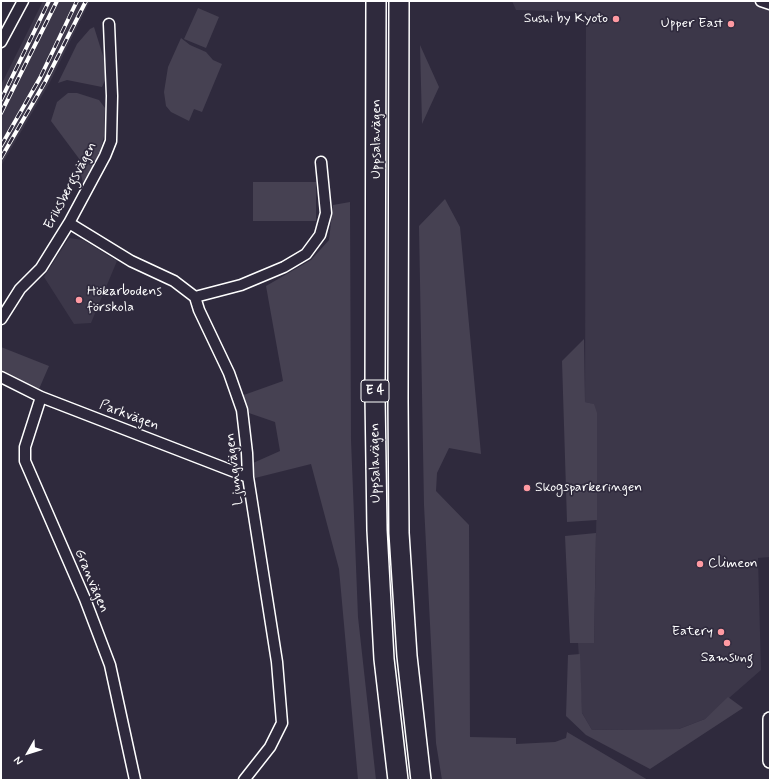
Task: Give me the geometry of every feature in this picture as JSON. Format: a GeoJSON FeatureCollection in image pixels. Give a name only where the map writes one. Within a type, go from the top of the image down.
{"type":"FeatureCollection","features":[{"type":"Feature","properties":{"kind":"highway","name":"Uppsalavägen"},"geometry":{"type":"LineString","coordinates":[[376,1],[376,530],[384,660],[398,780]]}},
{"type":"Feature","properties":{"kind":"highway","name":"Uppsalavägen"},"geometry":{"type":"LineString","coordinates":[[399,1],[398,398],[400,533],[407,656],[421,780]]}},
{"type":"Feature","properties":{"kind":"street"},"geometry":{"type":"LineString","coordinates":[[1,42],[23,1]]}},
{"type":"Feature","properties":{"kind":"street"},"geometry":{"type":"LineString","coordinates":[[761,1],[770,4]]}},
{"type":"Feature","properties":{"kind":"street","name":"Eriksbergsvägen"},"geometry":{"type":"LineString","coordinates":[[1,319],[20,289],[41,268],[69,224],[106,156],[111,141],[112,96],[109,24]]}},
{"type":"Feature","properties":{"kind":"street"},"geometry":{"type":"LineString","coordinates":[[69,224],[131,262],[174,281],[195,297],[241,285],[284,266],[306,254],[320,235],[326,213],[321,162]]}},
{"type":"Feature","properties":{"kind":"street","name":"Ljungvägen"},"geometry":{"type":"LineString","coordinates":[[195,297],[199,310],[229,373],[242,410],[248,477],[277,662],[282,723],[270,747],[244,780]]}},
{"type":"Feature","properties":{"kind":"street","name":"Parkvägen"},"geometry":{"type":"LineString","coordinates":[[1,378],[41,397],[248,477]]}},
{"type":"Feature","properties":{"kind":"street","name":"Granvägen"},"geometry":{"type":"LineString","coordinates":[[41,397],[25,447],[25,461],[83,596],[110,665],[136,780]]}},
{"type":"Feature","properties":{"kind":"street"},"geometry":{"type":"LineString","coordinates":[[770,719],[770,761]]}},
{"type":"Feature","properties":{"kind":"shaded area"},"geometry":{"type":"Polygon","coordinates":[[[43,1],[90,1],[50,82],[1,166],[1,85],[43,1]]]}},
{"type":"Feature","properties":{"kind":"shaded area"},"geometry":{"type":"Polygon","coordinates":[[[512,1],[770,1],[770,557],[758,558],[761,670],[705,719],[679,729],[592,730],[582,713],[578,642],[594,642],[597,483],[593,404],[585,402],[586,12],[516,10],[512,1]]]}},
{"type":"Feature","properties":{"kind":"shaded area"},"geometry":{"type":"Polygon","coordinates":[[[198,8],[219,17],[206,48],[184,39],[198,8]]]}},
{"type":"Feature","properties":{"kind":"shaded area"},"geometry":{"type":"Polygon","coordinates":[[[94,27],[104,59],[106,78],[102,87],[67,80],[58,83],[77,44],[90,29],[94,27]]]}},
{"type":"Feature","properties":{"kind":"shaded area"},"geometry":{"type":"Polygon","coordinates":[[[181,38],[190,45],[206,52],[213,60],[222,64],[202,112],[194,109],[189,121],[171,112],[166,106],[164,92],[168,67],[181,38]]]}},
{"type":"Feature","properties":{"kind":"shaded area"},"geometry":{"type":"Polygon","coordinates":[[[420,45],[439,87],[422,124],[420,45]]]}},
{"type":"Feature","properties":{"kind":"shaded area"},"geometry":{"type":"Polygon","coordinates":[[[68,93],[77,93],[99,100],[105,108],[104,136],[99,155],[94,168],[74,203],[83,184],[81,174],[78,169],[83,164],[51,121],[57,102],[68,93]]]}},
{"type":"Feature","properties":{"kind":"shaded area"},"geometry":{"type":"Polygon","coordinates":[[[253,182],[316,182],[316,221],[253,221],[253,182]]]}},
{"type":"Feature","properties":{"kind":"shaded area"},"geometry":{"type":"Polygon","coordinates":[[[445,199],[460,227],[481,454],[449,448],[437,473],[436,491],[469,525],[470,737],[516,738],[516,744],[555,742],[566,738],[567,732],[648,780],[442,780],[436,743],[424,505],[419,226],[445,199]]]}},
{"type":"Feature","properties":{"kind":"shaded area"},"geometry":{"type":"Polygon","coordinates":[[[350,202],[351,440],[358,617],[376,780],[358,780],[339,569],[311,464],[255,478],[253,463],[280,451],[275,422],[243,411],[241,396],[283,381],[266,286],[311,260],[329,240],[333,205],[350,202]]]}},
{"type":"Feature","properties":{"kind":"shaded area","name":"Hökarbodens förskola"},"geometry":{"type":"Polygon","coordinates":[[[69,238],[83,240],[117,261],[91,323],[74,324],[44,277],[69,238]]]}},
{"type":"Feature","properties":{"kind":"shaded area"},"geometry":{"type":"Polygon","coordinates":[[[584,339],[585,402],[594,404],[597,413],[597,520],[567,522],[562,361],[584,339]]]}},
{"type":"Feature","properties":{"kind":"shaded area"},"geometry":{"type":"Polygon","coordinates":[[[1,347],[49,366],[39,389],[1,373],[1,347]]]}},
{"type":"Feature","properties":{"kind":"shaded area"},"geometry":{"type":"Polygon","coordinates":[[[596,533],[594,643],[570,643],[565,536],[596,533]]]}},
{"type":"Feature","properties":{"kind":"shaded area"},"geometry":{"type":"Polygon","coordinates":[[[580,654],[582,713],[592,730],[679,729],[705,719],[728,697],[743,708],[650,769],[586,735],[566,716],[568,655],[580,654]]]}},
{"type":"Feature","properties":{"kind":"railway"},"geometry":{"type":"LineString","coordinates":[[1,100],[49,1]]}},
{"type":"Feature","properties":{"kind":"railway"},"geometry":{"type":"LineString","coordinates":[[1,113],[57,1]]}},
{"type":"Feature","properties":{"kind":"railway"},"geometry":{"type":"LineString","coordinates":[[1,146],[40,78],[77,1]]}},
{"type":"Feature","properties":{"kind":"railway"},"geometry":{"type":"LineString","coordinates":[[1,158],[45,82],[86,1]]}},
{"type":"Feature","properties":{"kind":"place","name":"Sushi by Kyoto"},"geometry":{"type":"Point","coordinates":[616,19]}},
{"type":"Feature","properties":{"kind":"place","name":"Upper East"},"geometry":{"type":"Point","coordinates":[731,24]}},
{"type":"Feature","properties":{"kind":"place","name":"Hökarbodens förskola"},"geometry":{"type":"Point","coordinates":[79,300]}},
{"type":"Feature","properties":{"kind":"place","name":"Skogsparkeringen"},"geometry":{"type":"Point","coordinates":[527,488]}},
{"type":"Feature","properties":{"kind":"place","name":"Climeon"},"geometry":{"type":"Point","coordinates":[700,564]}},
{"type":"Feature","properties":{"kind":"place","name":"Eatery"},"geometry":{"type":"Point","coordinates":[721,632]}},
{"type":"Feature","properties":{"kind":"place","name":"Samsung"},"geometry":{"type":"Point","coordinates":[727,643]}}]}
